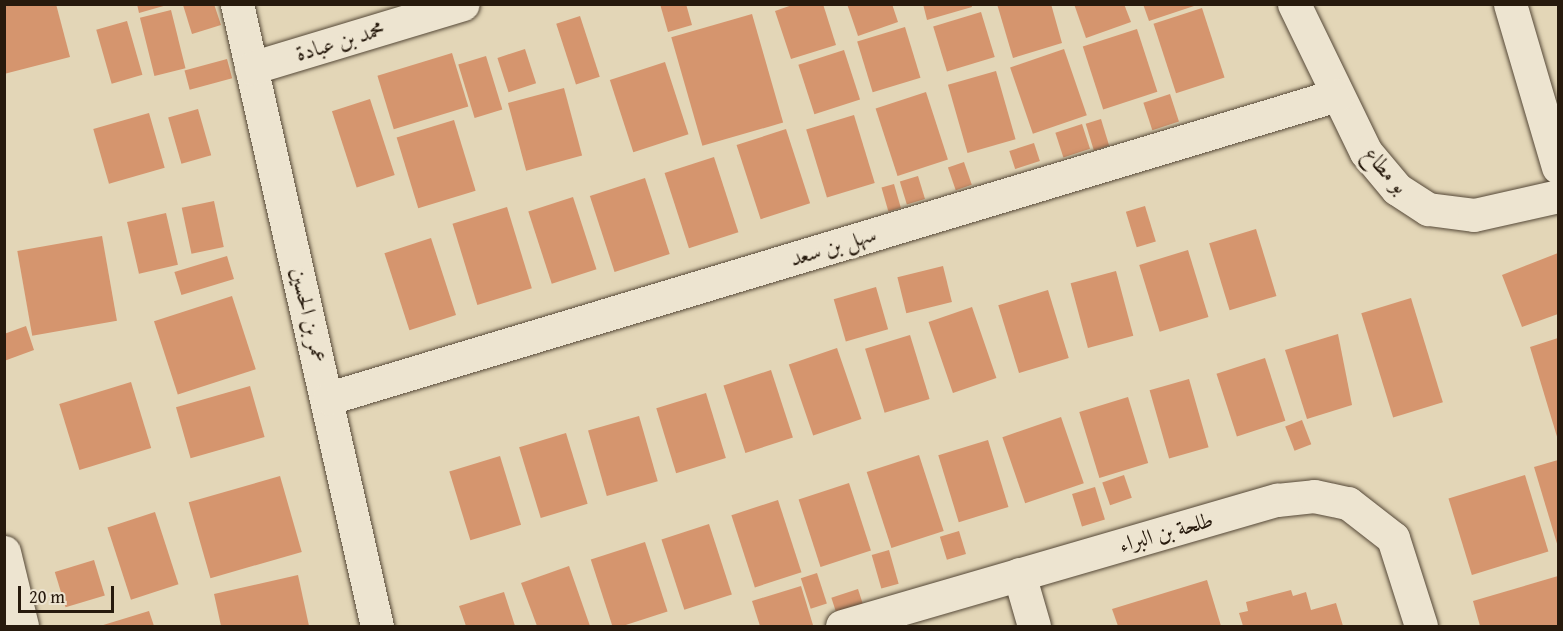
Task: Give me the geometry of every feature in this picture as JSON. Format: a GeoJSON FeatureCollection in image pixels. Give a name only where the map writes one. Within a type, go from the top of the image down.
{"type":"FeatureCollection","features":[{"type":"Feature","properties":{"kind":"street","name":"عمر بن الحسين"},"geometry":{"type":"LineString","coordinates":[[237,4],[329,398],[377,627]]}},
{"type":"Feature","properties":{"kind":"street","name":"محمد بن عبادة"},"geometry":{"type":"LineString","coordinates":[[251,68],[463,4]]}},
{"type":"Feature","properties":{"kind":"street","name":"بو مطاع"},"geometry":{"type":"LineString","coordinates":[[1294,4],[1366,152],[1397,189],[1428,209],[1474,215],[1558,196]]}},
{"type":"Feature","properties":{"kind":"street"},"geometry":{"type":"LineString","coordinates":[[1510,4],[1558,167]]}},
{"type":"Feature","properties":{"kind":"street","name":"سهل بن سعد"},"geometry":{"type":"LineString","coordinates":[[329,398],[1337,94]]}},
{"type":"Feature","properties":{"kind":"street","name":"طلحة بن البراء"},"geometry":{"type":"LineString","coordinates":[[842,627],[1276,500],[1314,496],[1348,503],[1393,538],[1421,627]]}},
{"type":"Feature","properties":{"kind":"street"},"geometry":{"type":"LineString","coordinates":[[4,552],[22,627]]}},
{"type":"Feature","properties":{"kind":"street"},"geometry":{"type":"LineString","coordinates":[[1019,574],[1034,627]]}},
{"type":"Feature","properties":{"kind":"building"},"geometry":{"type":"Polygon","coordinates":[[[4,4],[56,4],[70,57],[4,74],[4,4]]]}},
{"type":"Feature","properties":{"kind":"building"},"geometry":{"type":"Polygon","coordinates":[[[137,4],[167,4],[167,5],[139,13],[137,4]]]}},
{"type":"Feature","properties":{"kind":"building"},"geometry":{"type":"Polygon","coordinates":[[[214,4],[221,25],[192,34],[183,5],[214,4]]]}},
{"type":"Feature","properties":{"kind":"building"},"geometry":{"type":"Polygon","coordinates":[[[660,4],[686,4],[692,25],[668,32],[660,4]]]}},
{"type":"Feature","properties":{"kind":"building"},"geometry":{"type":"Polygon","coordinates":[[[795,4],[823,4],[836,45],[791,59],[775,11],[795,4]]]}},
{"type":"Feature","properties":{"kind":"building"},"geometry":{"type":"Polygon","coordinates":[[[847,4],[892,4],[898,22],[858,36],[847,4]]]}},
{"type":"Feature","properties":{"kind":"building"},"geometry":{"type":"Polygon","coordinates":[[[923,4],[971,4],[972,7],[927,20],[923,4]]]}},
{"type":"Feature","properties":{"kind":"building"},"geometry":{"type":"Polygon","coordinates":[[[997,4],[1051,4],[1062,43],[1013,58],[997,4]]]}},
{"type":"Feature","properties":{"kind":"building"},"geometry":{"type":"Polygon","coordinates":[[[1074,4],[1124,4],[1131,22],[1086,38],[1074,4]]]}},
{"type":"Feature","properties":{"kind":"building"},"geometry":{"type":"Polygon","coordinates":[[[1143,4],[1197,4],[1197,5],[1149,21],[1143,4]]]}},
{"type":"Feature","properties":{"kind":"building"},"geometry":{"type":"Polygon","coordinates":[[[1202,8],[1225,77],[1176,93],[1153,24],[1202,8]]]}},
{"type":"Feature","properties":{"kind":"building"},"geometry":{"type":"Polygon","coordinates":[[[171,10],[186,68],[154,76],[140,18],[171,10]]]}},
{"type":"Feature","properties":{"kind":"building"},"geometry":{"type":"Polygon","coordinates":[[[981,12],[995,57],[947,72],[933,27],[981,12]]]}},
{"type":"Feature","properties":{"kind":"building"},"geometry":{"type":"Polygon","coordinates":[[[752,14],[783,123],[702,146],[671,37],[752,14]]]}},
{"type":"Feature","properties":{"kind":"building"},"geometry":{"type":"Polygon","coordinates":[[[580,16],[600,77],[576,85],[556,24],[580,16]]]}},
{"type":"Feature","properties":{"kind":"building"},"geometry":{"type":"Polygon","coordinates":[[[127,21],[142,75],[112,84],[96,30],[127,21]]]}},
{"type":"Feature","properties":{"kind":"building"},"geometry":{"type":"Polygon","coordinates":[[[905,27],[920,78],[873,92],[857,42],[905,27]]]}},
{"type":"Feature","properties":{"kind":"building"},"geometry":{"type":"Polygon","coordinates":[[[1137,29],[1157,92],[1103,109],[1083,47],[1137,29]]]}},
{"type":"Feature","properties":{"kind":"building"},"geometry":{"type":"Polygon","coordinates":[[[525,49],[536,83],[509,92],[497,58],[525,49]]]}},
{"type":"Feature","properties":{"kind":"building"},"geometry":{"type":"Polygon","coordinates":[[[1064,49],[1087,115],[1033,134],[1010,68],[1064,49]]]}},
{"type":"Feature","properties":{"kind":"building"},"geometry":{"type":"Polygon","coordinates":[[[844,50],[860,99],[814,114],[798,65],[844,50]]]}},
{"type":"Feature","properties":{"kind":"building"},"geometry":{"type":"Polygon","coordinates":[[[452,53],[468,107],[394,129],[377,76],[452,53]]]}},
{"type":"Feature","properties":{"kind":"building"},"geometry":{"type":"Polygon","coordinates":[[[486,56],[502,110],[475,118],[458,64],[486,56]]]}},
{"type":"Feature","properties":{"kind":"building"},"geometry":{"type":"Polygon","coordinates":[[[227,59],[232,78],[190,90],[184,70],[227,59]]]}},
{"type":"Feature","properties":{"kind":"building"},"geometry":{"type":"Polygon","coordinates":[[[665,62],[688,134],[633,152],[610,80],[665,62]]]}},
{"type":"Feature","properties":{"kind":"building"},"geometry":{"type":"Polygon","coordinates":[[[996,71],[1016,139],[968,153],[948,85],[996,71]]]}},
{"type":"Feature","properties":{"kind":"building"},"geometry":{"type":"Polygon","coordinates":[[[564,88],[582,156],[526,171],[508,103],[564,88]]]}},
{"type":"Feature","properties":{"kind":"building"},"geometry":{"type":"Polygon","coordinates":[[[926,92],[948,160],[898,176],[876,108],[926,92]]]}},
{"type":"Feature","properties":{"kind":"building"},"geometry":{"type":"Polygon","coordinates":[[[1170,94],[1179,122],[1152,130],[1143,103],[1170,94]]]}},
{"type":"Feature","properties":{"kind":"building"},"geometry":{"type":"Polygon","coordinates":[[[370,99],[395,175],[357,187],[332,111],[370,99]]]}},
{"type":"Feature","properties":{"kind":"building"},"geometry":{"type":"Polygon","coordinates":[[[198,109],[211,155],[181,164],[168,118],[198,109]]]}},
{"type":"Feature","properties":{"kind":"building"},"geometry":{"type":"Polygon","coordinates":[[[149,113],[165,168],[109,184],[93,129],[149,113]]]}},
{"type":"Feature","properties":{"kind":"building"},"geometry":{"type":"Polygon","coordinates":[[[854,115],[875,183],[827,198],[806,130],[854,115]]]}},
{"type":"Feature","properties":{"kind":"building"},"geometry":{"type":"Polygon","coordinates":[[[1101,119],[1109,146],[1094,150],[1086,124],[1101,119]]]}},
{"type":"Feature","properties":{"kind":"building"},"geometry":{"type":"Polygon","coordinates":[[[454,120],[476,191],[418,208],[397,138],[454,120]]]}},
{"type":"Feature","properties":{"kind":"building"},"geometry":{"type":"Polygon","coordinates":[[[1082,124],[1090,149],[1063,157],[1055,133],[1082,124]]]}},
{"type":"Feature","properties":{"kind":"building"},"geometry":{"type":"Polygon","coordinates":[[[786,129],[810,203],[761,219],[737,145],[786,129]]]}},
{"type":"Feature","properties":{"kind":"building"},"geometry":{"type":"Polygon","coordinates":[[[1034,143],[1040,161],[1015,169],[1009,151],[1034,143]]]}},
{"type":"Feature","properties":{"kind":"building"},"geometry":{"type":"Polygon","coordinates":[[[714,157],[738,232],[689,248],[665,173],[714,157]]]}},
{"type":"Feature","properties":{"kind":"building"},"geometry":{"type":"Polygon","coordinates":[[[964,162],[972,185],[956,190],[948,168],[964,162]]]}},
{"type":"Feature","properties":{"kind":"building"},"geometry":{"type":"Polygon","coordinates":[[[918,176],[925,199],[907,205],[900,182],[918,176]]]}},
{"type":"Feature","properties":{"kind":"building"},"geometry":{"type":"Polygon","coordinates":[[[645,178],[670,254],[615,272],[590,196],[645,178]]]}},
{"type":"Feature","properties":{"kind":"building"},"geometry":{"type":"Polygon","coordinates":[[[894,184],[901,208],[888,212],[882,188],[894,184]]]}},
{"type":"Feature","properties":{"kind":"building"},"geometry":{"type":"Polygon","coordinates":[[[573,197],[596,269],[552,284],[528,212],[573,197]]]}},
{"type":"Feature","properties":{"kind":"building"},"geometry":{"type":"Polygon","coordinates":[[[214,201],[224,247],[191,254],[182,208],[214,201]]]}},
{"type":"Feature","properties":{"kind":"building"},"geometry":{"type":"Polygon","coordinates":[[[1145,206],[1156,241],[1137,247],[1126,212],[1145,206]]]}},
{"type":"Feature","properties":{"kind":"building"},"geometry":{"type":"Polygon","coordinates":[[[507,207],[532,288],[477,305],[452,224],[507,207]]]}},
{"type":"Feature","properties":{"kind":"building"},"geometry":{"type":"Polygon","coordinates":[[[166,213],[178,265],[139,274],[127,222],[166,213]]]}},
{"type":"Feature","properties":{"kind":"building"},"geometry":{"type":"Polygon","coordinates":[[[1256,229],[1276,296],[1230,310],[1209,243],[1256,229]]]}},
{"type":"Feature","properties":{"kind":"building"},"geometry":{"type":"Polygon","coordinates":[[[102,236],[117,321],[32,336],[17,251],[102,236]]]}},
{"type":"Feature","properties":{"kind":"building"},"geometry":{"type":"Polygon","coordinates":[[[431,238],[456,315],[409,330],[384,253],[431,238]]]}},
{"type":"Feature","properties":{"kind":"building"},"geometry":{"type":"Polygon","coordinates":[[[1188,250],[1208,317],[1160,332],[1139,265],[1188,250]]]}},
{"type":"Feature","properties":{"kind":"building"},"geometry":{"type":"Polygon","coordinates":[[[1558,253],[1558,314],[1522,327],[1502,275],[1558,253]]]}},
{"type":"Feature","properties":{"kind":"building"},"geometry":{"type":"Polygon","coordinates":[[[227,256],[234,279],[181,295],[174,272],[227,256]]]}},
{"type":"Feature","properties":{"kind":"building"},"geometry":{"type":"Polygon","coordinates":[[[943,266],[952,302],[906,313],[897,277],[943,266]]]}},
{"type":"Feature","properties":{"kind":"building"},"geometry":{"type":"Polygon","coordinates":[[[1116,271],[1133,336],[1088,348],[1071,283],[1116,271]]]}},
{"type":"Feature","properties":{"kind":"building"},"geometry":{"type":"Polygon","coordinates":[[[876,287],[888,329],[846,341],[834,299],[876,287]]]}},
{"type":"Feature","properties":{"kind":"building"},"geometry":{"type":"Polygon","coordinates":[[[1048,290],[1069,358],[1019,373],[998,305],[1048,290]]]}},
{"type":"Feature","properties":{"kind":"building"},"geometry":{"type":"Polygon","coordinates":[[[232,296],[256,369],[178,395],[154,321],[232,296]]]}},
{"type":"Feature","properties":{"kind":"building"},"geometry":{"type":"Polygon","coordinates":[[[1411,298],[1443,402],[1393,417],[1361,313],[1411,298]]]}},
{"type":"Feature","properties":{"kind":"building"},"geometry":{"type":"Polygon","coordinates":[[[972,307],[996,378],[953,393],[929,322],[972,307]]]}},
{"type":"Feature","properties":{"kind":"building"},"geometry":{"type":"Polygon","coordinates":[[[26,326],[34,350],[4,361],[4,334],[26,326]]]}},
{"type":"Feature","properties":{"kind":"building"},"geometry":{"type":"Polygon","coordinates":[[[1338,334],[1352,405],[1307,419],[1285,350],[1338,334]]]}},
{"type":"Feature","properties":{"kind":"building"},"geometry":{"type":"Polygon","coordinates":[[[910,335],[930,399],[885,413],[865,349],[910,335]]]}},
{"type":"Feature","properties":{"kind":"building"},"geometry":{"type":"Polygon","coordinates":[[[1558,338],[1558,440],[1530,347],[1558,338]]]}},
{"type":"Feature","properties":{"kind":"building"},"geometry":{"type":"Polygon","coordinates":[[[837,348],[861,419],[813,436],[789,365],[837,348]]]}},
{"type":"Feature","properties":{"kind":"building"},"geometry":{"type":"Polygon","coordinates":[[[1265,358],[1285,421],[1237,437],[1216,374],[1265,358]]]}},
{"type":"Feature","properties":{"kind":"building"},"geometry":{"type":"Polygon","coordinates":[[[771,370],[793,438],[745,453],[723,385],[771,370]]]}},
{"type":"Feature","properties":{"kind":"building"},"geometry":{"type":"Polygon","coordinates":[[[1189,379],[1209,447],[1169,459],[1150,390],[1189,379]]]}},
{"type":"Feature","properties":{"kind":"building"},"geometry":{"type":"Polygon","coordinates":[[[131,382],[151,448],[79,470],[59,404],[131,382]]]}},
{"type":"Feature","properties":{"kind":"building"},"geometry":{"type":"Polygon","coordinates":[[[250,386],[265,437],[191,458],[176,407],[250,386]]]}},
{"type":"Feature","properties":{"kind":"building"},"geometry":{"type":"Polygon","coordinates":[[[706,393],[726,458],[676,473],[656,408],[706,393]]]}},
{"type":"Feature","properties":{"kind":"building"},"geometry":{"type":"Polygon","coordinates":[[[1128,397],[1148,463],[1099,478],[1079,412],[1128,397]]]}},
{"type":"Feature","properties":{"kind":"building"},"geometry":{"type":"Polygon","coordinates":[[[639,416],[658,481],[607,496],[588,431],[639,416]]]}},
{"type":"Feature","properties":{"kind":"building"},"geometry":{"type":"Polygon","coordinates":[[[1061,417],[1084,483],[1025,503],[1002,437],[1061,417]]]}},
{"type":"Feature","properties":{"kind":"building"},"geometry":{"type":"Polygon","coordinates":[[[1302,420],[1311,444],[1295,451],[1285,426],[1302,420]]]}},
{"type":"Feature","properties":{"kind":"building"},"geometry":{"type":"Polygon","coordinates":[[[566,433],[588,504],[541,518],[519,447],[566,433]]]}},
{"type":"Feature","properties":{"kind":"building"},"geometry":{"type":"Polygon","coordinates":[[[988,440],[1008,507],[959,522],[938,455],[988,440]]]}},
{"type":"Feature","properties":{"kind":"building"},"geometry":{"type":"Polygon","coordinates":[[[919,455],[944,531],[891,548],[867,472],[919,455]]]}},
{"type":"Feature","properties":{"kind":"building"},"geometry":{"type":"Polygon","coordinates":[[[500,456],[521,525],[470,540],[449,471],[500,456]]]}},
{"type":"Feature","properties":{"kind":"building"},"geometry":{"type":"Polygon","coordinates":[[[1558,460],[1558,547],[1534,467],[1558,460]]]}},
{"type":"Feature","properties":{"kind":"building"},"geometry":{"type":"Polygon","coordinates":[[[1124,475],[1132,498],[1110,505],[1102,482],[1124,475]]]}},
{"type":"Feature","properties":{"kind":"building"},"geometry":{"type":"Polygon","coordinates":[[[1525,475],[1548,552],[1472,575],[1448,498],[1525,475]]]}},
{"type":"Feature","properties":{"kind":"building"},"geometry":{"type":"Polygon","coordinates":[[[280,476],[302,552],[210,578],[189,502],[280,476]]]}},
{"type":"Feature","properties":{"kind":"building"},"geometry":{"type":"Polygon","coordinates":[[[849,483],[871,551],[821,567],[799,499],[849,483]]]}},
{"type":"Feature","properties":{"kind":"building"},"geometry":{"type":"Polygon","coordinates":[[[1095,487],[1105,520],[1082,527],[1072,494],[1095,487]]]}},
{"type":"Feature","properties":{"kind":"building"},"geometry":{"type":"Polygon","coordinates":[[[778,500],[801,572],[755,587],[731,515],[778,500]]]}},
{"type":"Feature","properties":{"kind":"building"},"geometry":{"type":"Polygon","coordinates":[[[155,512],[178,584],[131,600],[107,527],[155,512]]]}},
{"type":"Feature","properties":{"kind":"building"},"geometry":{"type":"Polygon","coordinates":[[[709,524],[732,594],[684,610],[661,539],[709,524]]]}},
{"type":"Feature","properties":{"kind":"building"},"geometry":{"type":"Polygon","coordinates":[[[959,531],[966,554],[947,560],[940,537],[959,531]]]}},
{"type":"Feature","properties":{"kind":"building"},"geometry":{"type":"Polygon","coordinates":[[[645,542],[668,611],[623,626],[612,626],[591,560],[645,542]]]}},
{"type":"Feature","properties":{"kind":"building"},"geometry":{"type":"Polygon","coordinates":[[[889,550],[899,584],[881,589],[872,555],[889,550]]]}},
{"type":"Feature","properties":{"kind":"building"},"geometry":{"type":"Polygon","coordinates":[[[94,560],[105,595],[66,607],[55,572],[94,560]]]}},
{"type":"Feature","properties":{"kind":"building"},"geometry":{"type":"Polygon","coordinates":[[[569,566],[590,626],[537,626],[521,583],[569,566]]]}},
{"type":"Feature","properties":{"kind":"building"},"geometry":{"type":"Polygon","coordinates":[[[817,573],[827,603],[811,609],[801,578],[817,573]]]}},
{"type":"Feature","properties":{"kind":"building"},"geometry":{"type":"Polygon","coordinates":[[[298,575],[309,626],[221,626],[214,594],[298,575]]]}},
{"type":"Feature","properties":{"kind":"building"},"geometry":{"type":"Polygon","coordinates":[[[1558,576],[1558,626],[1480,626],[1473,601],[1558,576]]]}},
{"type":"Feature","properties":{"kind":"building"},"geometry":{"type":"Polygon","coordinates":[[[1207,580],[1221,626],[1118,626],[1112,609],[1207,580]]]}},
{"type":"Feature","properties":{"kind":"building"},"geometry":{"type":"Polygon","coordinates":[[[801,586],[813,625],[760,626],[752,601],[801,586]]]}},
{"type":"Feature","properties":{"kind":"building"},"geometry":{"type":"Polygon","coordinates":[[[858,589],[866,613],[839,621],[831,598],[858,589]]]}},
{"type":"Feature","properties":{"kind":"building"},"geometry":{"type":"Polygon","coordinates":[[[1291,590],[1293,596],[1306,592],[1311,610],[1336,603],[1343,626],[1243,626],[1239,613],[1248,611],[1246,602],[1291,590]]]}},
{"type":"Feature","properties":{"kind":"building"},"geometry":{"type":"Polygon","coordinates":[[[504,592],[515,626],[466,626],[459,606],[504,592]]]}},
{"type":"Feature","properties":{"kind":"building"},"geometry":{"type":"Polygon","coordinates":[[[149,611],[154,626],[100,626],[149,611]]]}}]}
